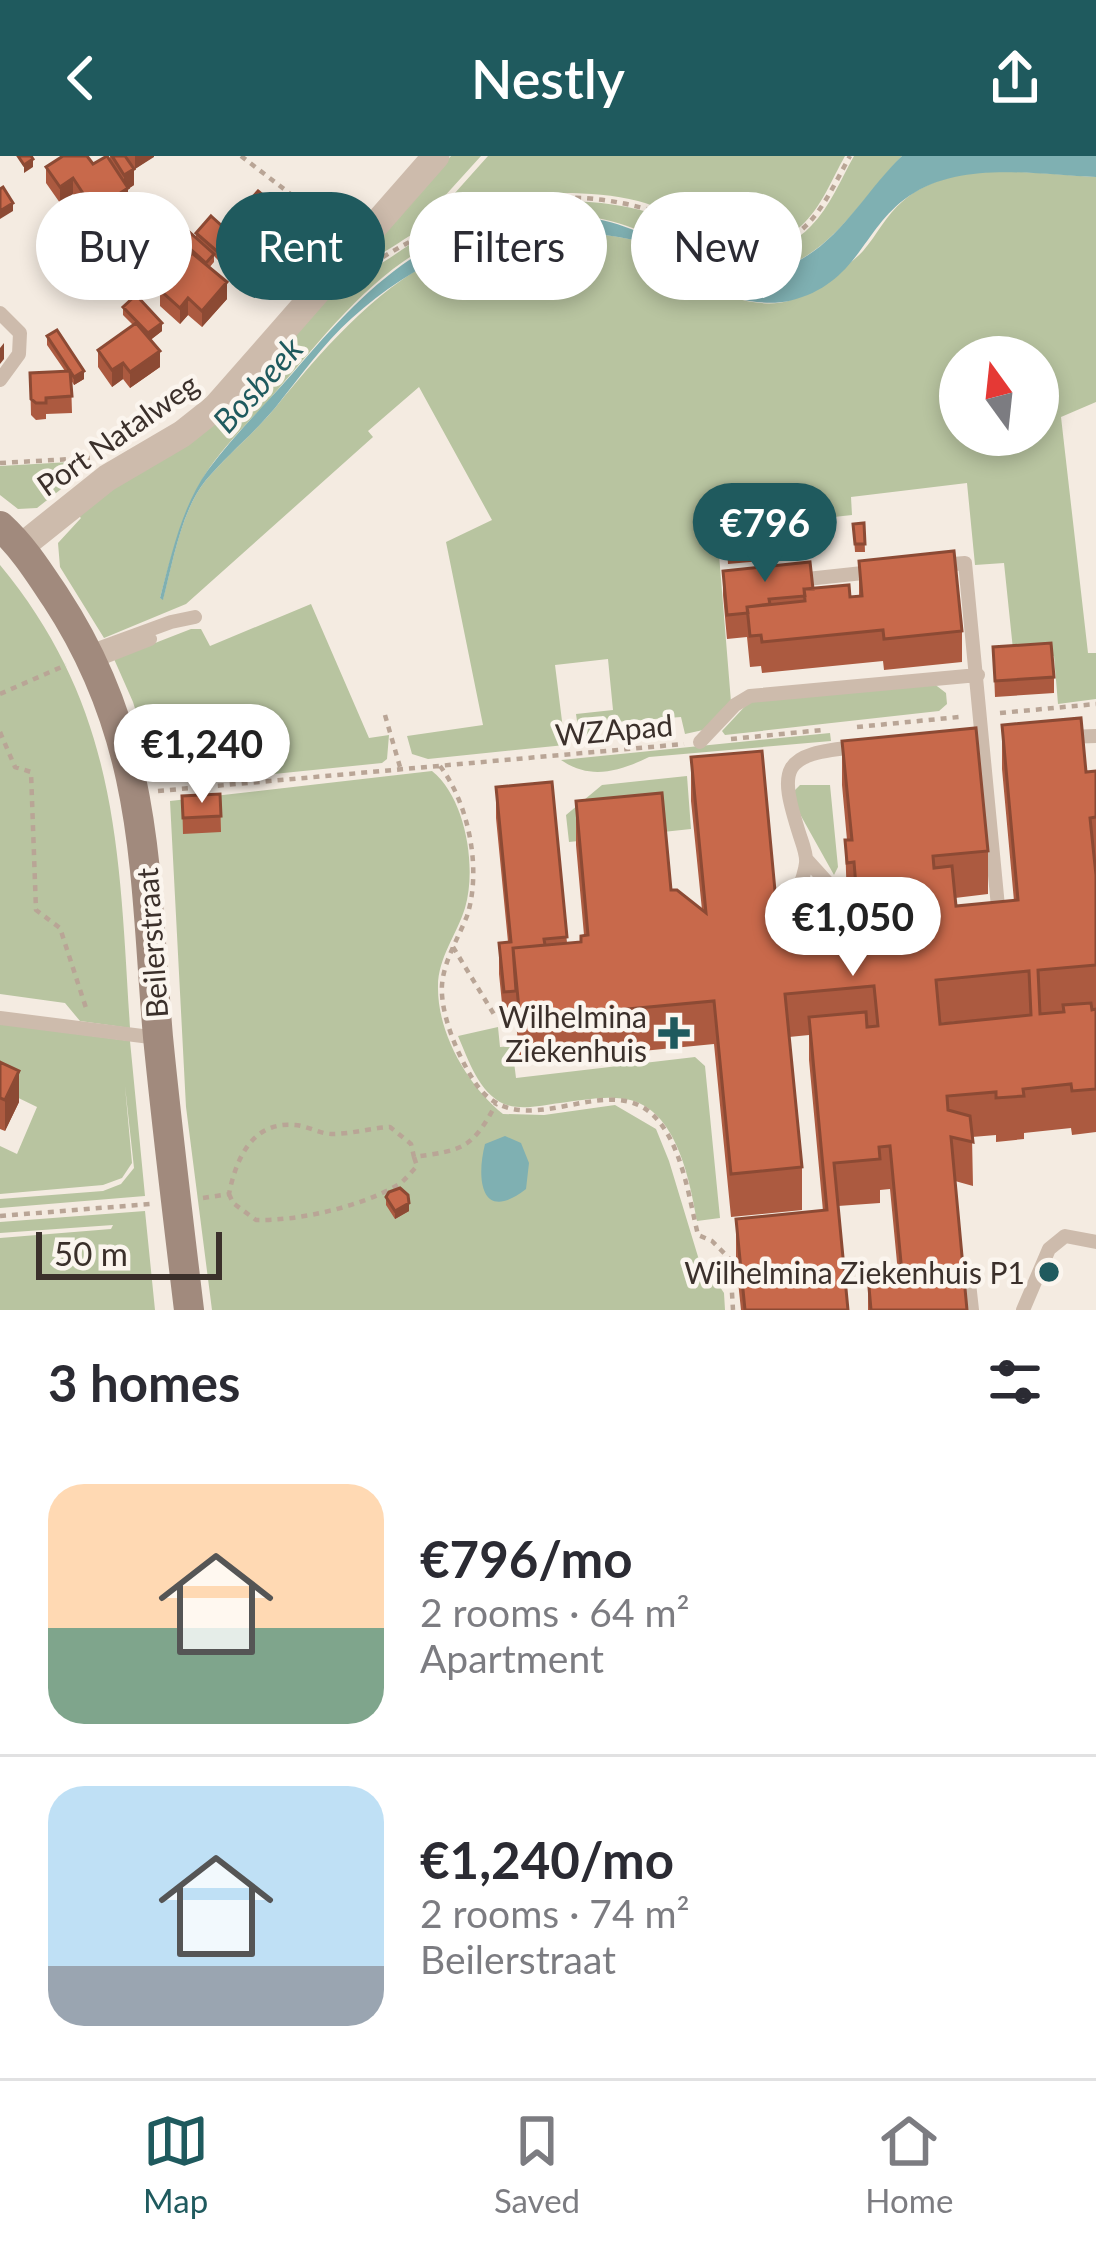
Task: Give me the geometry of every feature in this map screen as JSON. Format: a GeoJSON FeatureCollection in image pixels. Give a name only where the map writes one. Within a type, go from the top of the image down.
{"type":"FeatureCollection","features":[{"type":"Feature","properties":{"kind":"street","name":"Port Natalweg"},"geometry":{"type":"LineString","coordinates":[[385,204],[436,156]]}},
{"type":"Feature","properties":{"kind":"street","name":"Port Natalweg"},"geometry":{"type":"LineString","coordinates":[[6,531],[182,434],[217,407],[300,300]]}},
{"type":"Feature","properties":{"kind":"street","name":"Beilerstraat"},"geometry":{"type":"LineString","coordinates":[[6,531],[84,659],[124,739],[146,860],[158,1038],[162,1203],[189,1310]]}},
{"type":"Feature","properties":{"kind":"lane"},"geometry":{"type":"LineString","coordinates":[[0,313],[20,333],[19,354],[0,380]]}},
{"type":"Feature","properties":{"kind":"lane"},"geometry":{"type":"LineString","coordinates":[[919,568],[965,563],[982,714],[975,737],[999,917]]}},
{"type":"Feature","properties":{"kind":"lane"},"geometry":{"type":"LineString","coordinates":[[781,581],[896,570]]}},
{"type":"Feature","properties":{"kind":"lane"},"geometry":{"type":"LineString","coordinates":[[195,617],[84,659],[171,622],[195,617]]}},
{"type":"Feature","properties":{"kind":"lane"},"geometry":{"type":"LineString","coordinates":[[700,742],[750,696],[978,675]]}},
{"type":"Feature","properties":{"kind":"lane"},"geometry":{"type":"LineString","coordinates":[[1048,737],[1096,736]]}},
{"type":"Feature","properties":{"kind":"lane"},"geometry":{"type":"LineString","coordinates":[[975,737],[1005,737]]}},
{"type":"Feature","properties":{"kind":"lane"},"geometry":{"type":"LineString","coordinates":[[842,926],[837,902],[808,860],[786,791],[789,770],[803,757],[827,750],[874,746]]}},
{"type":"Feature","properties":{"kind":"lane"},"geometry":{"type":"LineString","coordinates":[[799,941],[791,929],[791,910],[808,860]]}},
{"type":"Feature","properties":{"kind":"lane","name":"Beilerstraat"},"geometry":{"type":"LineString","coordinates":[[0,1018],[158,1038]]}},
{"type":"Feature","properties":{"kind":"lane"},"geometry":{"type":"LineString","coordinates":[[1023,1310],[1049,1249],[1065,1236],[1096,1242]]}},
{"type":"Feature","properties":{"kind":"lane"},"geometry":{"type":"LineString","coordinates":[[969,1282],[972,1310]]}},
{"type":"Feature","properties":{"kind":"path"},"geometry":{"type":"LineString","coordinates":[[241,156],[286,192]]}},
{"type":"Feature","properties":{"kind":"path"},"geometry":{"type":"LineString","coordinates":[[385,255],[469,212],[564,197],[636,204],[730,243],[766,246],[799,233],[810,222],[850,156]]}},
{"type":"Feature","properties":{"kind":"path"},"geometry":{"type":"LineString","coordinates":[[0,463],[99,458]]}},
{"type":"Feature","properties":{"kind":"path"},"geometry":{"type":"LineString","coordinates":[[0,694],[84,659]]}},
{"type":"Feature","properties":{"kind":"path"},"geometry":{"type":"LineString","coordinates":[[848,728],[1096,704]]}},
{"type":"Feature","properties":{"kind":"path"},"geometry":{"type":"LineString","coordinates":[[385,715],[401,770]]}},
{"type":"Feature","properties":{"kind":"path","name":"WZApad"},"geometry":{"type":"LineString","coordinates":[[136,794],[826,730]]}},
{"type":"Feature","properties":{"kind":"path"},"geometry":{"type":"LineString","coordinates":[[0,732],[15,767],[31,772],[36,910],[59,928],[93,1030]]}},
{"type":"Feature","properties":{"kind":"path"},"geometry":{"type":"LineString","coordinates":[[440,766],[455,793],[472,853],[469,909],[446,960],[442,989],[446,1014],[475,1083],[496,1104],[524,1112],[610,1101],[636,1105],[653,1115],[678,1160],[698,1235],[730,1259],[733,1310]]}},
{"type":"Feature","properties":{"kind":"path"},"geometry":{"type":"LineString","coordinates":[[453,947],[495,1016]]}},
{"type":"Feature","properties":{"kind":"path"},"geometry":{"type":"LineString","coordinates":[[414,1157],[464,1150],[478,1137],[496,1104]]}},
{"type":"Feature","properties":{"kind":"path"},"geometry":{"type":"LineString","coordinates":[[295,1124],[328,1135],[390,1126],[403,1133],[417,1166],[399,1185],[289,1217],[256,1220],[229,1193],[242,1151],[254,1138],[279,1125],[295,1124]]}},
{"type":"Feature","properties":{"kind":"path"},"geometry":{"type":"LineString","coordinates":[[0,1216],[229,1193]]}},
{"type":"Feature","properties":{"kind":"green space"},"geometry":{"type":"Polygon","coordinates":[[[451,156],[481,156],[448,192],[420,192],[451,156]]]}},
{"type":"Feature","properties":{"kind":"green space"},"geometry":{"type":"Polygon","coordinates":[[[488,156],[845,156],[802,225],[802,192],[631,192],[631,200],[607,196],[607,192],[456,192],[488,156]]]}},
{"type":"Feature","properties":{"kind":"green space"},"geometry":{"type":"Polygon","coordinates":[[[854,156],[902,156],[845,223],[802,258],[802,234],[830,202],[854,156]]]}},
{"type":"Feature","properties":{"kind":"green space"},"geometry":{"type":"Polygon","coordinates":[[[995,172],[1096,177],[1096,402],[1061,417],[1088,653],[1096,653],[1096,699],[1058,704],[1054,656],[1014,659],[1004,563],[975,565],[967,483],[851,497],[852,515],[717,530],[731,702],[703,730],[685,734],[681,717],[602,723],[597,741],[579,735],[576,714],[613,710],[608,659],[555,665],[565,745],[428,759],[412,754],[407,736],[483,725],[446,542],[492,520],[419,387],[368,431],[373,437],[186,604],[104,638],[60,567],[58,543],[81,518],[76,513],[317,300],[358,300],[210,468],[183,521],[160,598],[184,522],[206,480],[355,319],[377,300],[385,300],[385,294],[409,276],[409,300],[607,300],[607,236],[631,240],[631,300],[802,300],[802,294],[849,264],[897,207],[923,188],[945,179],[995,172]]]}},
{"type":"Feature","properties":{"kind":"green space"},"geometry":{"type":"Polygon","coordinates":[[[607,204],[631,208],[631,228],[607,220],[607,204]]]}},
{"type":"Feature","properties":{"kind":"green space"},"geometry":{"type":"Polygon","coordinates":[[[409,205],[409,237],[385,251],[385,227],[409,205]]]}},
{"type":"Feature","properties":{"kind":"green space"},"geometry":{"type":"Polygon","coordinates":[[[409,245],[409,258],[385,275],[385,261],[409,245]]]}},
{"type":"Feature","properties":{"kind":"green space"},"geometry":{"type":"Polygon","coordinates":[[[87,461],[76,468],[74,479],[37,508],[18,509],[0,495],[0,466],[87,461]]]}},
{"type":"Feature","properties":{"kind":"green space"},"geometry":{"type":"Polygon","coordinates":[[[0,565],[39,619],[69,673],[91,728],[115,842],[130,1028],[80,1021],[65,1003],[0,994],[0,565]]]}},
{"type":"Feature","properties":{"kind":"green space"},"geometry":{"type":"Polygon","coordinates":[[[311,604],[369,738],[389,735],[387,759],[195,782],[157,780],[114,659],[191,629],[201,629],[210,646],[311,604]]]}},
{"type":"Feature","properties":{"kind":"green space"},"geometry":{"type":"Polygon","coordinates":[[[933,683],[946,693],[947,704],[939,711],[725,735],[722,731],[749,702],[933,683]]]}},
{"type":"Feature","properties":{"kind":"green space"},"geometry":{"type":"Polygon","coordinates":[[[830,733],[831,741],[649,757],[604,772],[583,770],[561,760],[830,733]]]}},
{"type":"Feature","properties":{"kind":"green space"},"geometry":{"type":"Polygon","coordinates":[[[432,771],[453,798],[469,854],[465,908],[444,956],[438,986],[443,1022],[457,1057],[478,1089],[503,1114],[544,1115],[615,1105],[656,1129],[706,1283],[718,1284],[725,1310],[212,1310],[186,1107],[170,801],[432,771]]]}},
{"type":"Feature","properties":{"kind":"green space"},"geometry":{"type":"Polygon","coordinates":[[[687,776],[691,829],[569,842],[566,815],[602,785],[687,776]]]}},
{"type":"Feature","properties":{"kind":"green space"},"geometry":{"type":"Polygon","coordinates":[[[800,785],[830,785],[838,867],[834,875],[796,807],[794,791],[800,785]]]}},
{"type":"Feature","properties":{"kind":"green space"},"geometry":{"type":"Polygon","coordinates":[[[0,1024],[130,1041],[145,1196],[0,1208],[0,1199],[103,1191],[121,1184],[134,1168],[125,1086],[132,1163],[122,1178],[103,1185],[0,1194],[0,1146],[17,1154],[37,1107],[0,1089],[0,1024]]]}},
{"type":"Feature","properties":{"kind":"green space"},"geometry":{"type":"Polygon","coordinates":[[[498,1027],[500,1047],[512,1046],[516,1078],[695,1057],[705,1066],[720,1218],[697,1221],[671,1135],[649,1109],[634,1101],[588,1099],[525,1107],[495,1099],[475,1074],[458,1036],[498,1027]]]}},
{"type":"Feature","properties":{"kind":"green space"},"geometry":{"type":"Polygon","coordinates":[[[145,1211],[155,1310],[0,1310],[0,1238],[111,1229],[113,1225],[0,1233],[0,1222],[145,1211]]]}},
{"type":"Feature","properties":{"kind":"water"},"geometry":{"type":"Polygon","coordinates":[[[902,156],[1096,156],[1096,177],[1000,172],[930,185],[893,209],[831,282],[802,296],[802,258],[830,238],[902,156]]]}},
{"type":"Feature","properties":{"kind":"water"},"geometry":{"type":"Polygon","coordinates":[[[607,221],[631,229],[631,240],[607,236],[607,221]]]}},
{"type":"Feature","properties":{"kind":"water"},"geometry":{"type":"Polygon","coordinates":[[[409,261],[409,276],[385,292],[385,278],[409,261]]]}},
{"type":"Feature","properties":{"kind":"water"},"geometry":{"type":"Polygon","coordinates":[[[361,300],[375,300],[321,350],[267,418],[197,492],[163,600],[160,598],[184,515],[208,470],[361,300]]]}},
{"type":"Feature","properties":{"kind":"water"},"geometry":{"type":"Polygon","coordinates":[[[505,1136],[521,1143],[529,1163],[526,1189],[499,1202],[485,1193],[482,1157],[485,1144],[505,1136]]]}},
{"type":"Feature","properties":{"kind":"building"},"geometry":{"type":"Polygon","coordinates":[[[63,156],[87,156],[93,164],[107,156],[128,188],[82,192],[73,178],[60,187],[46,167],[63,156]]]}},
{"type":"Feature","properties":{"kind":"building"},"geometry":{"type":"Polygon","coordinates":[[[112,156],[125,156],[134,169],[124,175],[112,156]]]}},
{"type":"Feature","properties":{"kind":"building"},"geometry":{"type":"Polygon","coordinates":[[[0,189],[13,203],[0,211],[0,189]]]}},
{"type":"Feature","properties":{"kind":"building"},"geometry":{"type":"Polygon","coordinates":[[[211,216],[216,221],[216,250],[196,233],[211,216]]]}},
{"type":"Feature","properties":{"kind":"building"},"geometry":{"type":"Polygon","coordinates":[[[192,234],[214,254],[206,263],[192,250],[192,234]]]}},
{"type":"Feature","properties":{"kind":"building"},"geometry":{"type":"Polygon","coordinates":[[[192,253],[216,273],[216,295],[202,311],[190,300],[192,253]]]}},
{"type":"Feature","properties":{"kind":"building"},"geometry":{"type":"Polygon","coordinates":[[[131,300],[141,300],[162,323],[148,333],[123,307],[131,300]]]}},
{"type":"Feature","properties":{"kind":"building"},"geometry":{"type":"Polygon","coordinates":[[[136,323],[160,351],[130,372],[123,363],[112,370],[98,350],[136,323]]]}},
{"type":"Feature","properties":{"kind":"building"},"geometry":{"type":"Polygon","coordinates":[[[57,330],[84,371],[74,377],[47,336],[57,330]]]}},
{"type":"Feature","properties":{"kind":"building"},"geometry":{"type":"Polygon","coordinates":[[[70,371],[72,396],[46,398],[46,403],[31,399],[30,373],[70,371]]]}},
{"type":"Feature","properties":{"kind":"building"},"geometry":{"type":"Polygon","coordinates":[[[803,512],[806,541],[728,548],[725,520],[803,512]]]}},
{"type":"Feature","properties":{"kind":"building"},"geometry":{"type":"Polygon","coordinates":[[[864,523],[865,544],[855,544],[853,524],[864,523]]]}},
{"type":"Feature","properties":{"kind":"building"},"geometry":{"type":"Polygon","coordinates":[[[954,551],[962,631],[884,639],[883,630],[762,642],[761,635],[750,636],[747,607],[805,601],[804,589],[849,585],[850,597],[862,596],[859,561],[954,551]]]}},
{"type":"Feature","properties":{"kind":"building"},"geometry":{"type":"Polygon","coordinates":[[[810,562],[813,589],[804,589],[805,596],[769,599],[770,604],[747,607],[748,613],[727,615],[723,571],[810,562]]]}},
{"type":"Feature","properties":{"kind":"building"},"geometry":{"type":"Polygon","coordinates":[[[1051,643],[1054,677],[995,681],[993,647],[1051,643]]]}},
{"type":"Feature","properties":{"kind":"building","name":"Wilhelmina Ziekenhuis"},"geometry":{"type":"Polygon","coordinates":[[[1081,718],[1086,772],[1096,771],[1096,817],[1090,818],[1096,875],[1096,965],[1038,970],[1040,1014],[1064,1012],[1063,1005],[1091,1003],[1092,1010],[1096,1009],[1096,1089],[1072,1091],[1071,1084],[1023,1089],[1024,1096],[996,1098],[996,1092],[947,1096],[948,1110],[970,1116],[973,1142],[951,1137],[967,1310],[871,1310],[868,1276],[902,1273],[890,1146],[879,1147],[880,1159],[834,1163],[848,1310],[745,1310],[736,1219],[827,1210],[809,1017],[866,1012],[867,1027],[878,1026],[874,986],[785,994],[802,1167],[731,1174],[714,1001],[520,1019],[513,948],[581,942],[581,936],[588,935],[576,801],[662,793],[671,890],[706,913],[691,757],[762,751],[778,923],[818,920],[817,914],[792,906],[804,891],[816,895],[827,889],[858,911],[854,862],[847,863],[845,840],[852,840],[842,741],[976,728],[988,851],[933,856],[934,868],[952,866],[956,906],[1018,900],[1002,725],[1081,718]],[[1029,971],[936,980],[940,1024],[1031,1015],[1029,971]]]}},
{"type":"Feature","properties":{"kind":"building"},"geometry":{"type":"Polygon","coordinates":[[[552,782],[567,937],[513,948],[516,991],[504,992],[499,943],[511,942],[496,787],[552,782]]]}},
{"type":"Feature","properties":{"kind":"building"},"geometry":{"type":"Polygon","coordinates":[[[220,794],[221,816],[183,818],[182,796],[220,794]]]}},
{"type":"Feature","properties":{"kind":"building"},"geometry":{"type":"Polygon","coordinates":[[[0,1062],[19,1071],[5,1100],[0,1098],[0,1062]]]}},
{"type":"Feature","properties":{"kind":"building"},"geometry":{"type":"Polygon","coordinates":[[[400,1188],[409,1203],[395,1211],[386,1197],[400,1188]]]}},
{"type":"Feature","properties":{"kind":"place","name":"Wilhelmina Ziekenhuis"},"geometry":{"type":"Point","coordinates":[674,1033]}},
{"type":"Feature","properties":{"kind":"place","name":"Wilhelmina Ziekenhuis P1"},"geometry":{"type":"Point","coordinates":[1049,1272]}},
{"type":"Feature","properties":{"kind":"water label","name":"Bosbeek"},"geometry":{"type":"Point","coordinates":[257,384]}}]}
